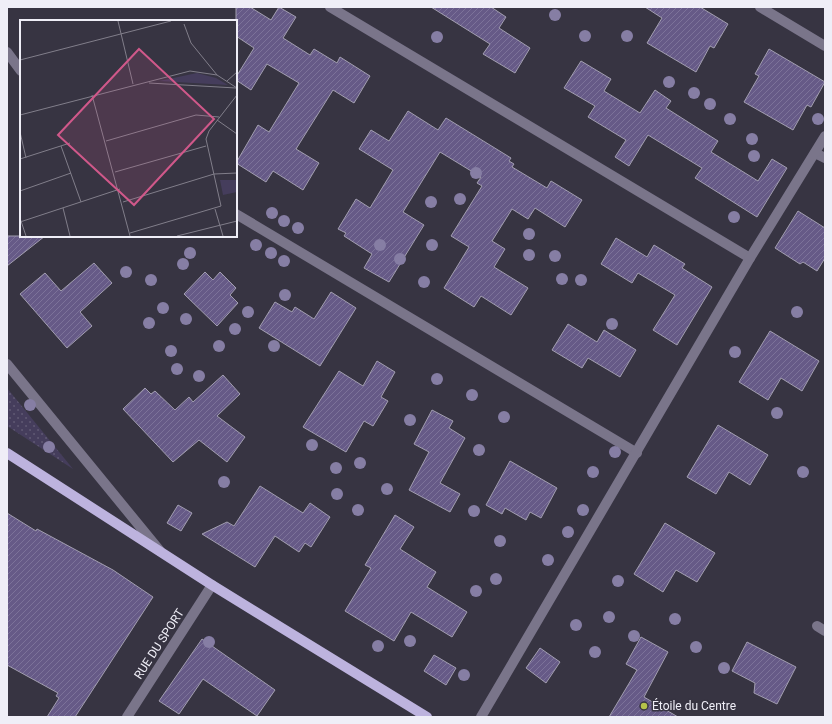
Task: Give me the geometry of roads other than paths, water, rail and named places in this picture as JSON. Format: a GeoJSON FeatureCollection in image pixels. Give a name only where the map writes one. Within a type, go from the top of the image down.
{"type":"FeatureCollection","features":[{"type":"Feature","properties":{"kind":"main road"},"geometry":{"type":"LineString","coordinates":[[7,453],[212,585],[427,717]]}},
{"type":"Feature","properties":{"kind":"street"},"geometry":{"type":"LineString","coordinates":[[330,7],[750,258]]}},
{"type":"Feature","properties":{"kind":"street"},"geometry":{"type":"LineString","coordinates":[[760,7],[825,46]]}},
{"type":"Feature","properties":{"kind":"street"},"geometry":{"type":"LineString","coordinates":[[7,52],[20,69]]}},
{"type":"Feature","properties":{"kind":"street"},"geometry":{"type":"LineString","coordinates":[[481,717],[750,258],[825,136]]}},
{"type":"Feature","properties":{"kind":"street"},"geometry":{"type":"LineString","coordinates":[[815,153],[825,158]]}},
{"type":"Feature","properties":{"kind":"street"},"geometry":{"type":"LineString","coordinates":[[237,215],[637,453]]}},
{"type":"Feature","properties":{"kind":"street"},"geometry":{"type":"LineString","coordinates":[[7,364],[163,554]]}},
{"type":"Feature","properties":{"kind":"street","name":"RUE DU SPORT"},"geometry":{"type":"LineString","coordinates":[[127,717],[212,585]]}},
{"type":"Feature","properties":{"kind":"place","name":"Étoile du Centre"},"geometry":{"type":"Point","coordinates":[644,706]}}]}
